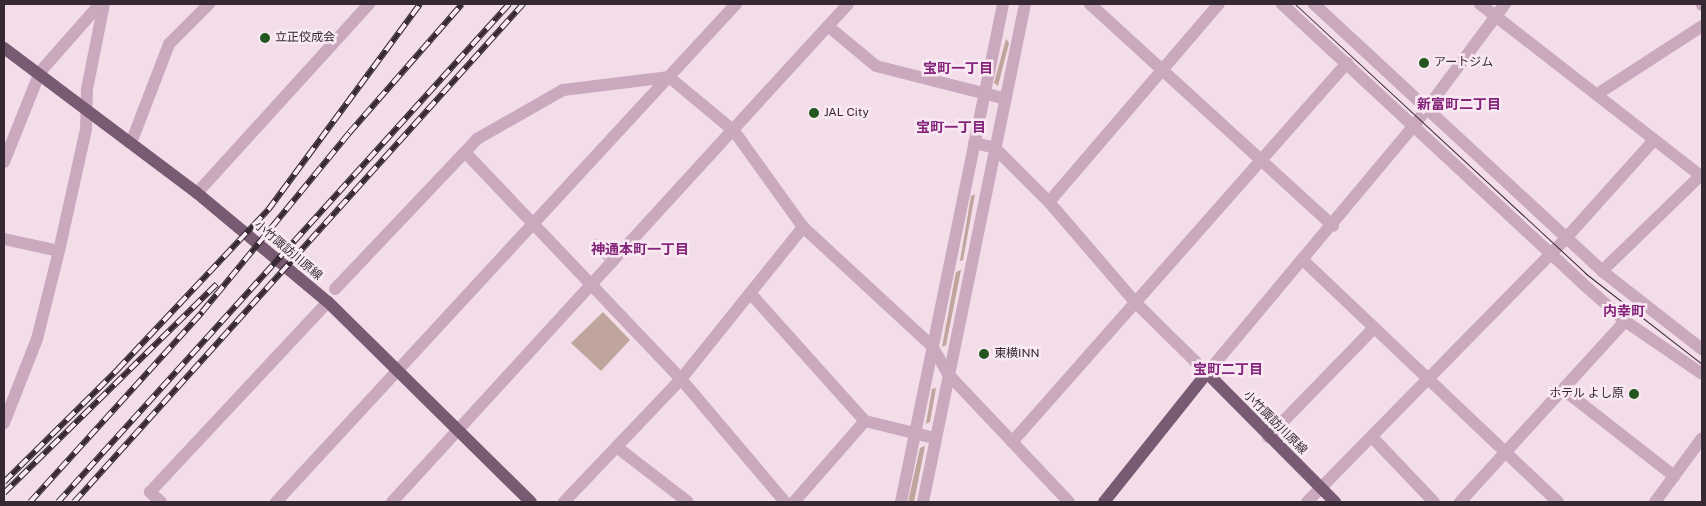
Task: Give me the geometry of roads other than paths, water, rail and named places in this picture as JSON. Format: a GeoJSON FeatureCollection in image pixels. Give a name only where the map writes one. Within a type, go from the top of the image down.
{"type":"FeatureCollection","features":[{"type":"Feature","properties":{"kind":"main road","name":"小竹諏訪川原線"},"geometry":{"type":"LineString","coordinates":[[4,48],[40,72],[197,193],[328,302],[400,370],[457,431],[531,502]]}},
{"type":"Feature","properties":{"kind":"main road","name":"小竹諏訪川原線"},"geometry":{"type":"LineString","coordinates":[[1207,373],[1335,502]]}},
{"type":"Feature","properties":{"kind":"main road"},"geometry":{"type":"LineString","coordinates":[[1104,502],[1207,373]]}},
{"type":"Feature","properties":{"kind":"street"},"geometry":{"type":"LineString","coordinates":[[5,153],[40,72],[100,4]]}},
{"type":"Feature","properties":{"kind":"street"},"geometry":{"type":"LineString","coordinates":[[4,423],[37,339],[59,251],[86,130],[86,108],[104,4]]}},
{"type":"Feature","properties":{"kind":"street"},"geometry":{"type":"LineString","coordinates":[[131,142],[170,44],[209,4]]}},
{"type":"Feature","properties":{"kind":"street"},"geometry":{"type":"LineString","coordinates":[[197,193],[368,4]]}},
{"type":"Feature","properties":{"kind":"street"},"geometry":{"type":"LineString","coordinates":[[276,502],[400,370],[736,4]]}},
{"type":"Feature","properties":{"kind":"street"},"geometry":{"type":"LineString","coordinates":[[901,502],[1003,4]]}},
{"type":"Feature","properties":{"kind":"street"},"geometry":{"type":"LineString","coordinates":[[923,502],[1024,4]]}},
{"type":"Feature","properties":{"kind":"street"},"geometry":{"type":"LineString","coordinates":[[1090,4],[1160,72],[1258,162],[1333,226]]}},
{"type":"Feature","properties":{"kind":"street"},"geometry":{"type":"LineString","coordinates":[[1049,202],[1220,4]]}},
{"type":"Feature","properties":{"kind":"street"},"geometry":{"type":"LineString","coordinates":[[1282,4],[1347,62],[1414,127],[1625,321],[1702,374]]}},
{"type":"Feature","properties":{"kind":"street"},"geometry":{"type":"LineString","coordinates":[[1314,4],[1602,271],[1702,349]]}},
{"type":"Feature","properties":{"kind":"street"},"geometry":{"type":"LineString","coordinates":[[1480,4],[1599,93],[1654,140],[1701,176],[1602,271]]}},
{"type":"Feature","properties":{"kind":"street"},"geometry":{"type":"LineString","coordinates":[[974,143],[995,148],[1049,202],[1136,303],[1207,373],[1304,261],[1414,127],[1505,4]]}},
{"type":"Feature","properties":{"kind":"street"},"geometry":{"type":"LineString","coordinates":[[392,502],[829,27],[843,6]]}},
{"type":"Feature","properties":{"kind":"street"},"geometry":{"type":"LineString","coordinates":[[1599,93],[1702,26]]}},
{"type":"Feature","properties":{"kind":"street"},"geometry":{"type":"LineString","coordinates":[[829,27],[876,66],[1006,99]]}},
{"type":"Feature","properties":{"kind":"street"},"geometry":{"type":"LineString","coordinates":[[1012,442],[1347,62]]}},
{"type":"Feature","properties":{"kind":"street"},"geometry":{"type":"LineString","coordinates":[[335,289],[477,139],[563,90],[669,77],[734,131],[802,227],[932,346],[948,374],[1068,502]]}},
{"type":"Feature","properties":{"kind":"street"},"geometry":{"type":"LineString","coordinates":[[1308,502],[1551,254],[1654,140]]}},
{"type":"Feature","properties":{"kind":"street"},"geometry":{"type":"LineString","coordinates":[[465,152],[524,209],[534,224],[590,285],[681,379],[785,502]]}},
{"type":"Feature","properties":{"kind":"street"},"geometry":{"type":"LineString","coordinates":[[564,502],[618,448],[681,379],[802,227]]}},
{"type":"Feature","properties":{"kind":"street"},"geometry":{"type":"LineString","coordinates":[[4,239],[59,251]]}},
{"type":"Feature","properties":{"kind":"street"},"geometry":{"type":"LineString","coordinates":[[596,245],[613,260]]}},
{"type":"Feature","properties":{"kind":"street"},"geometry":{"type":"LineString","coordinates":[[1304,261],[1558,502]]}},
{"type":"Feature","properties":{"kind":"street"},"geometry":{"type":"LineString","coordinates":[[750,293],[865,421],[935,438]]}},
{"type":"Feature","properties":{"kind":"street"},"geometry":{"type":"LineString","coordinates":[[161,502],[150,492],[328,302]]}},
{"type":"Feature","properties":{"kind":"street"},"geometry":{"type":"LineString","coordinates":[[1460,502],[1506,454],[1625,321]]}},
{"type":"Feature","properties":{"kind":"street"},"geometry":{"type":"LineString","coordinates":[[1268,436],[1374,328]]}},
{"type":"Feature","properties":{"kind":"street"},"geometry":{"type":"LineString","coordinates":[[1564,390],[1674,476]]}},
{"type":"Feature","properties":{"kind":"street"},"geometry":{"type":"LineString","coordinates":[[794,502],[865,421]]}},
{"type":"Feature","properties":{"kind":"street"},"geometry":{"type":"LineString","coordinates":[[1372,437],[1434,502]]}},
{"type":"Feature","properties":{"kind":"street"},"geometry":{"type":"LineString","coordinates":[[1655,502],[1702,438]]}},
{"type":"Feature","properties":{"kind":"street"},"geometry":{"type":"LineString","coordinates":[[618,448],[688,502]]}},
{"type":"Feature","properties":{"kind":"tram line"},"geometry":{"type":"LineString","coordinates":[[1295,4],[1585,273],[1702,364]]}},
{"type":"Feature","properties":{"kind":"railway"},"geometry":{"type":"LineString","coordinates":[[4,482],[118,369],[268,210],[420,4]]}},
{"type":"Feature","properties":{"kind":"railway"},"geometry":{"type":"LineString","coordinates":[[30,502],[202,312],[349,133],[462,4]]}},
{"type":"Feature","properties":{"kind":"railway"},"geometry":{"type":"LineString","coordinates":[[58,502],[509,4]]}},
{"type":"Feature","properties":{"kind":"railway"},"geometry":{"type":"LineString","coordinates":[[74,502],[523,4]]}},
{"type":"Feature","properties":{"kind":"railway"},"geometry":{"type":"LineString","coordinates":[[4,493],[217,284]]}},
{"type":"Feature","properties":{"kind":"place","name":"立正佼成会"},"geometry":{"type":"Point","coordinates":[265,38]}},
{"type":"Feature","properties":{"kind":"place","name":"アートジム"},"geometry":{"type":"Point","coordinates":[1424,63]}},
{"type":"Feature","properties":{"kind":"place","name":"JAL City"},"geometry":{"type":"Point","coordinates":[814,113]}},
{"type":"Feature","properties":{"kind":"place","name":"東横INN"},"geometry":{"type":"Point","coordinates":[984,354]}},
{"type":"Feature","properties":{"kind":"place","name":"ホテル よし原"},"geometry":{"type":"Point","coordinates":[1634,394]}},
{"type":"Feature","properties":{"kind":"district","name":"宝町一丁目"},"geometry":{"type":"Point","coordinates":[958,68]}},
{"type":"Feature","properties":{"kind":"district","name":"新富町二丁目"},"geometry":{"type":"Point","coordinates":[1459,104]}},
{"type":"Feature","properties":{"kind":"district","name":"宝町一丁目"},"geometry":{"type":"Point","coordinates":[951,127]}},
{"type":"Feature","properties":{"kind":"district","name":"神通本町一丁目"},"geometry":{"type":"Point","coordinates":[640,249]}},
{"type":"Feature","properties":{"kind":"district","name":"内幸町"},"geometry":{"type":"Point","coordinates":[1624,311]}},
{"type":"Feature","properties":{"kind":"district","name":"宝町二丁目"},"geometry":{"type":"Point","coordinates":[1228,369]}}]}
